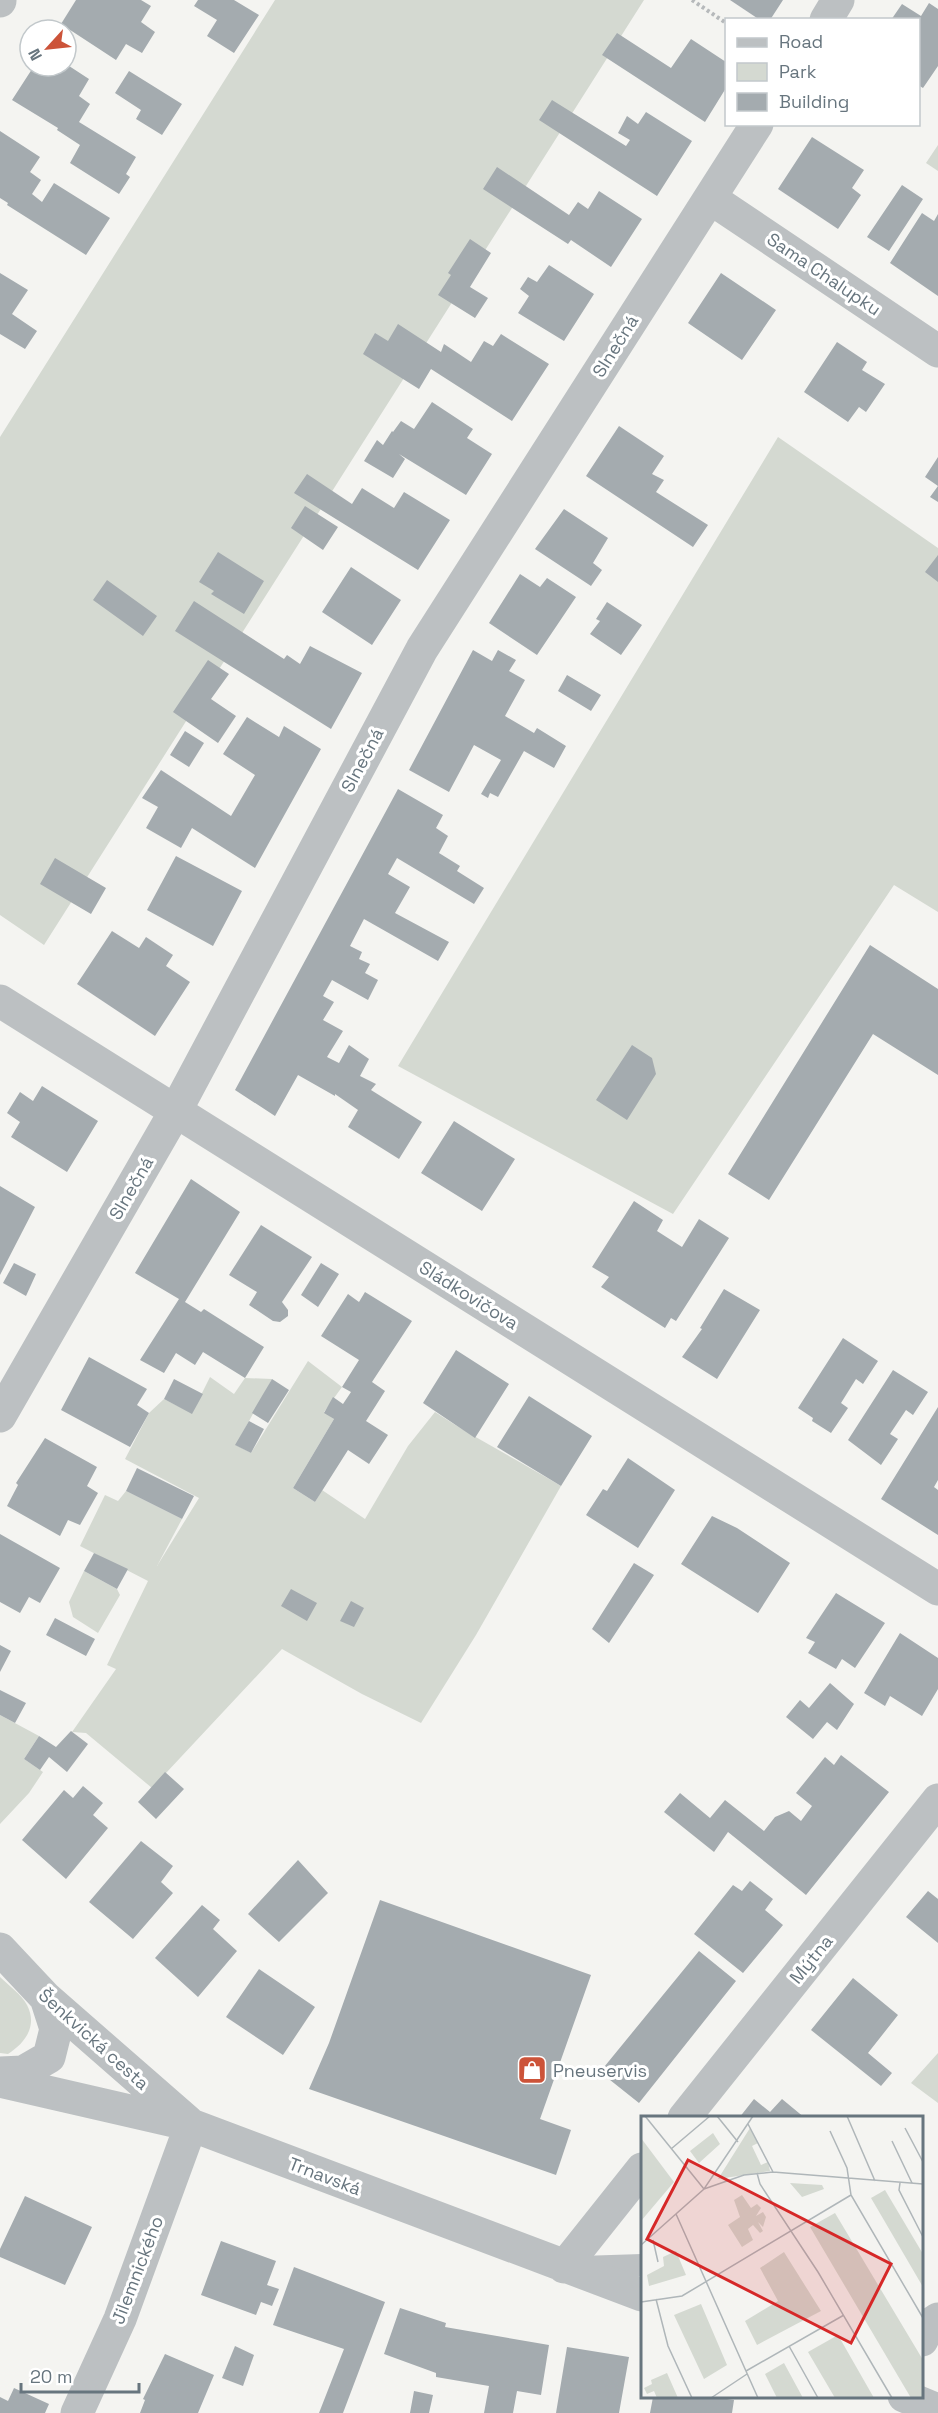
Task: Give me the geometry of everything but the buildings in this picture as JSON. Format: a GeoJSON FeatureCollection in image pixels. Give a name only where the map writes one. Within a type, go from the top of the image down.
{"type":"FeatureCollection","features":[{"type":"Feature","properties":{"kind":"street"},"geometry":{"type":"LineString","coordinates":[[827,18],[838,0]]}},
{"type":"Feature","properties":{"kind":"street","name":"Slnečná"},"geometry":{"type":"LineString","coordinates":[[0,1416],[175,1112],[422,649],[756,126]]}},
{"type":"Feature","properties":{"kind":"street","name":"Sama Chalupku"},"geometry":{"type":"LineString","coordinates":[[710,198],[938,351]]}},
{"type":"Feature","properties":{"kind":"street","name":"Sládkovičova"},"geometry":{"type":"LineString","coordinates":[[0,1001],[938,1589]]}},
{"type":"Feature","properties":{"kind":"street","name":"Mýtna"},"geometry":{"type":"LineString","coordinates":[[686,2116],[938,1800]]}},
{"type":"Feature","properties":{"kind":"street","name":"Šenkvická cesta"},"geometry":{"type":"LineString","coordinates":[[0,1949],[46,1998],[191,2125]]}},
{"type":"Feature","properties":{"kind":"street"},"geometry":{"type":"LineString","coordinates":[[0,2073],[23,2072],[49,2057],[56,2029],[46,1998]]}},
{"type":"Feature","properties":{"kind":"street","name":"Trnavská"},"geometry":{"type":"LineString","coordinates":[[0,2081],[191,2125],[641,2295]]}},
{"type":"Feature","properties":{"kind":"street","name":"Jilemnického"},"geometry":{"type":"LineString","coordinates":[[77,2413],[120,2319],[191,2125]]}},
{"type":"Feature","properties":{"kind":"street"},"geometry":{"type":"LineString","coordinates":[[564,2267],[641,2170]]}},
{"type":"Feature","properties":{"kind":"street"},"geometry":{"type":"LineString","coordinates":[[923,2336],[929,2325],[938,2319]]}},
{"type":"Feature","properties":{"kind":"street"},"geometry":{"type":"LineString","coordinates":[[907,2398],[938,2410]]}},
{"type":"Feature","properties":{"kind":"lane"},"geometry":{"type":"LineString","coordinates":[[564,2267],[641,2265]]}},
{"type":"Feature","properties":{"kind":"path"},"geometry":{"type":"LineString","coordinates":[[692,0],[725,22]]}},
{"type":"Feature","properties":{"kind":"green space"},"geometry":{"type":"Polygon","coordinates":[[[275,0],[644,0],[44,945],[0,915],[0,437],[275,0]]]}},
{"type":"Feature","properties":{"kind":"green space"},"geometry":{"type":"Polygon","coordinates":[[[938,145],[938,171],[926,163],[938,145]]]}},
{"type":"Feature","properties":{"kind":"green space"},"geometry":{"type":"Polygon","coordinates":[[[778,437],[938,548],[938,912],[894,885],[673,1214],[398,1066],[778,437]]]}},
{"type":"Feature","properties":{"kind":"green space"},"geometry":{"type":"Polygon","coordinates":[[[308,1361],[342,1387],[324,1412],[334,1419],[293,1488],[315,1502],[322,1490],[365,1519],[408,1446],[435,1412],[561,1486],[476,1635],[421,1723],[362,1694],[282,1649],[152,1788],[86,1733],[72,1732],[116,1669],[107,1665],[148,1581],[80,1546],[105,1495],[118,1501],[126,1491],[182,1519],[157,1566],[199,1498],[125,1459],[149,1413],[164,1399],[192,1413],[210,1377],[234,1394],[245,1378],[272,1379],[236,1445],[251,1453],[308,1361]]]}},
{"type":"Feature","properties":{"kind":"green space"},"geometry":{"type":"Polygon","coordinates":[[[84,1571],[117,1589],[120,1595],[98,1633],[73,1617],[69,1602],[84,1571]]]}},
{"type":"Feature","properties":{"kind":"green space"},"geometry":{"type":"Polygon","coordinates":[[[0,1715],[39,1736],[24,1759],[43,1772],[29,1793],[0,1824],[0,1715]]]}},
{"type":"Feature","properties":{"kind":"green space"},"geometry":{"type":"Polygon","coordinates":[[[0,1977],[25,2001],[31,2020],[28,2033],[20,2045],[8,2054],[0,2053],[0,1977]]]}},
{"type":"Feature","properties":{"kind":"green space"},"geometry":{"type":"Polygon","coordinates":[[[938,2053],[938,2103],[911,2083],[938,2053]]]}},
{"type":"Feature","properties":{"kind":"place","name":"Pneuservis"},"geometry":{"type":"Point","coordinates":[532,2070]}}]}
